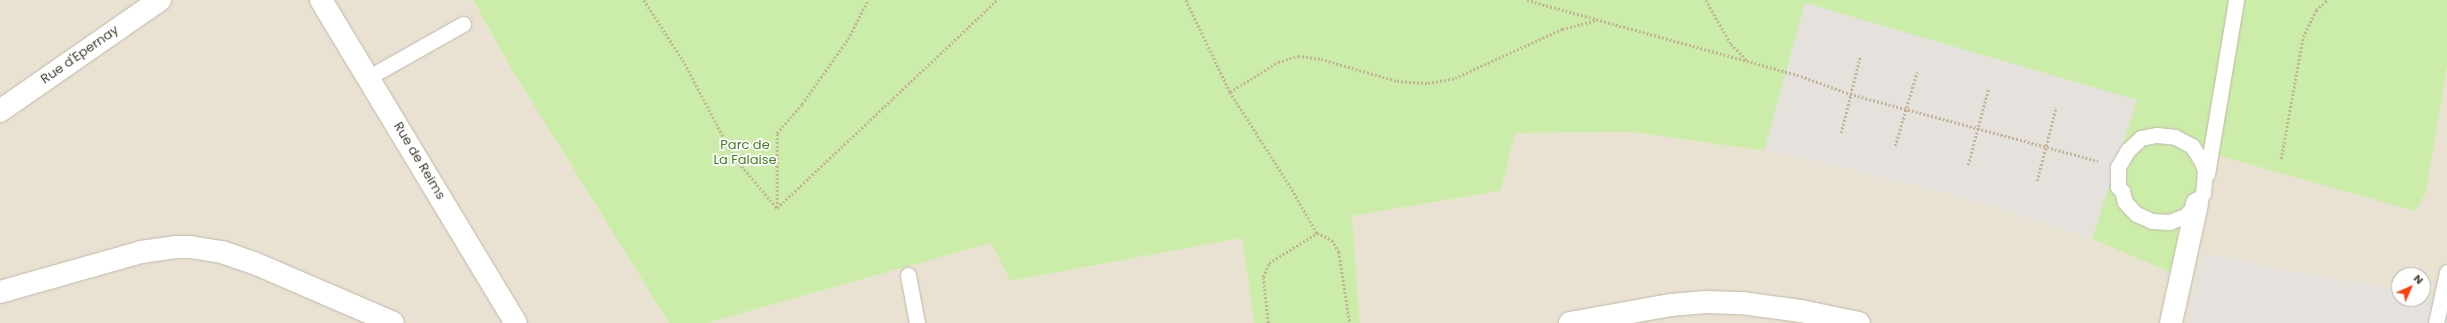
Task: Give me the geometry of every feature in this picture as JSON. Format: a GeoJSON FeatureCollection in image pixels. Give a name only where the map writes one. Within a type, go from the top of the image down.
{"type":"FeatureCollection","features":[{"type":"Feature","properties":{"kind":"street","name":"Rue d'Epernay"},"geometry":{"type":"LineString","coordinates":[[0,111],[160,0]]}},
{"type":"Feature","properties":{"kind":"street","name":"Rue de Reims"},"geometry":{"type":"LineString","coordinates":[[321,0],[369,77],[516,323]]}},
{"type":"Feature","properties":{"kind":"street"},"geometry":{"type":"LineString","coordinates":[[2171,323],[2197,204]]}},
{"type":"Feature","properties":{"kind":"street"},"geometry":{"type":"LineString","coordinates":[[0,292],[141,252],[176,247],[190,247],[222,252],[254,263],[393,323]]}},
{"type":"Feature","properties":{"kind":"street"},"geometry":{"type":"LineString","coordinates":[[1570,323],[1648,316],[1691,303],[1742,303],[1801,311],[1858,323]]}},
{"type":"Feature","properties":{"kind":"lane"},"geometry":{"type":"LineString","coordinates":[[2205,180],[2202,162],[2195,150],[2184,141],[2166,135],[2141,138],[2128,150],[2118,166],[2118,187],[2122,191],[2124,202],[2130,209],[2144,219],[2160,222],[2177,220],[2197,204],[2205,180],[2236,0]]}},
{"type":"Feature","properties":{"kind":"lane"},"geometry":{"type":"LineString","coordinates":[[369,77],[463,24]]}},
{"type":"Feature","properties":{"kind":"lane"},"geometry":{"type":"LineString","coordinates":[[2436,323],[2447,272]]}},
{"type":"Feature","properties":{"kind":"lane"},"geometry":{"type":"LineString","coordinates":[[908,275],[917,323]]}},
{"type":"Feature","properties":{"kind":"path"},"geometry":{"type":"LineString","coordinates":[[644,0],[683,60],[734,157],[777,208]]}},
{"type":"Feature","properties":{"kind":"path"},"geometry":{"type":"LineString","coordinates":[[777,208],[777,132],[802,104],[848,39],[868,0]]}},
{"type":"Feature","properties":{"kind":"path"},"geometry":{"type":"LineString","coordinates":[[777,208],[997,0]]}},
{"type":"Feature","properties":{"kind":"path"},"geometry":{"type":"LineString","coordinates":[[1186,0],[1230,92],[1290,186],[1317,233],[1332,240],[1339,252],[1350,323]]}},
{"type":"Feature","properties":{"kind":"path"},"geometry":{"type":"LineString","coordinates":[[1527,0],[1800,76],[1850,94],[2118,166]]}},
{"type":"Feature","properties":{"kind":"path"},"geometry":{"type":"LineString","coordinates":[[1706,0],[1731,44],[1748,61]]}},
{"type":"Feature","properties":{"kind":"path"},"geometry":{"type":"LineString","coordinates":[[2281,158],[2303,37],[2316,10],[2327,0]]}},
{"type":"Feature","properties":{"kind":"path"},"geometry":{"type":"LineString","coordinates":[[1230,92],[1278,62],[1298,56],[1321,59],[1397,81],[1428,83],[1455,78],[1562,29],[1598,20]]}},
{"type":"Feature","properties":{"kind":"path"},"geometry":{"type":"LineString","coordinates":[[1841,133],[1860,57]]}},
{"type":"Feature","properties":{"kind":"path"},"geometry":{"type":"LineString","coordinates":[[1895,146],[1917,72]]}},
{"type":"Feature","properties":{"kind":"path"},"geometry":{"type":"LineString","coordinates":[[1968,165],[1988,90]]}},
{"type":"Feature","properties":{"kind":"path"},"geometry":{"type":"LineString","coordinates":[[2037,181],[2056,108]]}},
{"type":"Feature","properties":{"kind":"path"},"geometry":{"type":"LineString","coordinates":[[1268,323],[1263,277],[1269,263],[1317,233]]}},
{"type":"Feature","properties":{"kind":"shaded area"},"geometry":{"type":"Polygon","coordinates":[[[0,0],[473,0],[512,70],[669,323],[0,323],[0,0]]]}},
{"type":"Feature","properties":{"kind":"shaded area"},"geometry":{"type":"Polygon","coordinates":[[[1805,3],[2137,100],[2092,239],[1957,196],[1787,154],[1764,151],[1805,3]]]}},
{"type":"Feature","properties":{"kind":"shaded area"},"geometry":{"type":"Polygon","coordinates":[[[2447,67],[2447,323],[1360,323],[1352,216],[1501,191],[1515,133],[1632,132],[1787,154],[1957,196],[2092,239],[2172,273],[2216,155],[2426,192],[2447,67]]]}},
{"type":"Feature","properties":{"kind":"shaded area"},"geometry":{"type":"Polygon","coordinates":[[[1242,238],[1254,323],[707,323],[991,243],[1010,281],[1242,238]]]}},
{"type":"Feature","properties":{"kind":"shaded area"},"geometry":{"type":"Polygon","coordinates":[[[2203,254],[2391,289],[2391,307],[2431,307],[2431,297],[2447,300],[2447,323],[2189,323],[2203,254]]]}},
{"type":"Feature","properties":{"kind":"green space","name":"Parc de La Falaise"},"geometry":{"type":"Polygon","coordinates":[[[473,0],[2447,0],[2447,67],[2426,192],[2415,211],[2216,155],[2172,273],[2092,239],[1957,196],[1787,154],[1632,132],[1515,133],[1501,191],[1352,216],[1360,323],[1254,323],[1242,238],[1010,281],[991,243],[707,323],[669,323],[512,70],[473,0]]]}}]}
